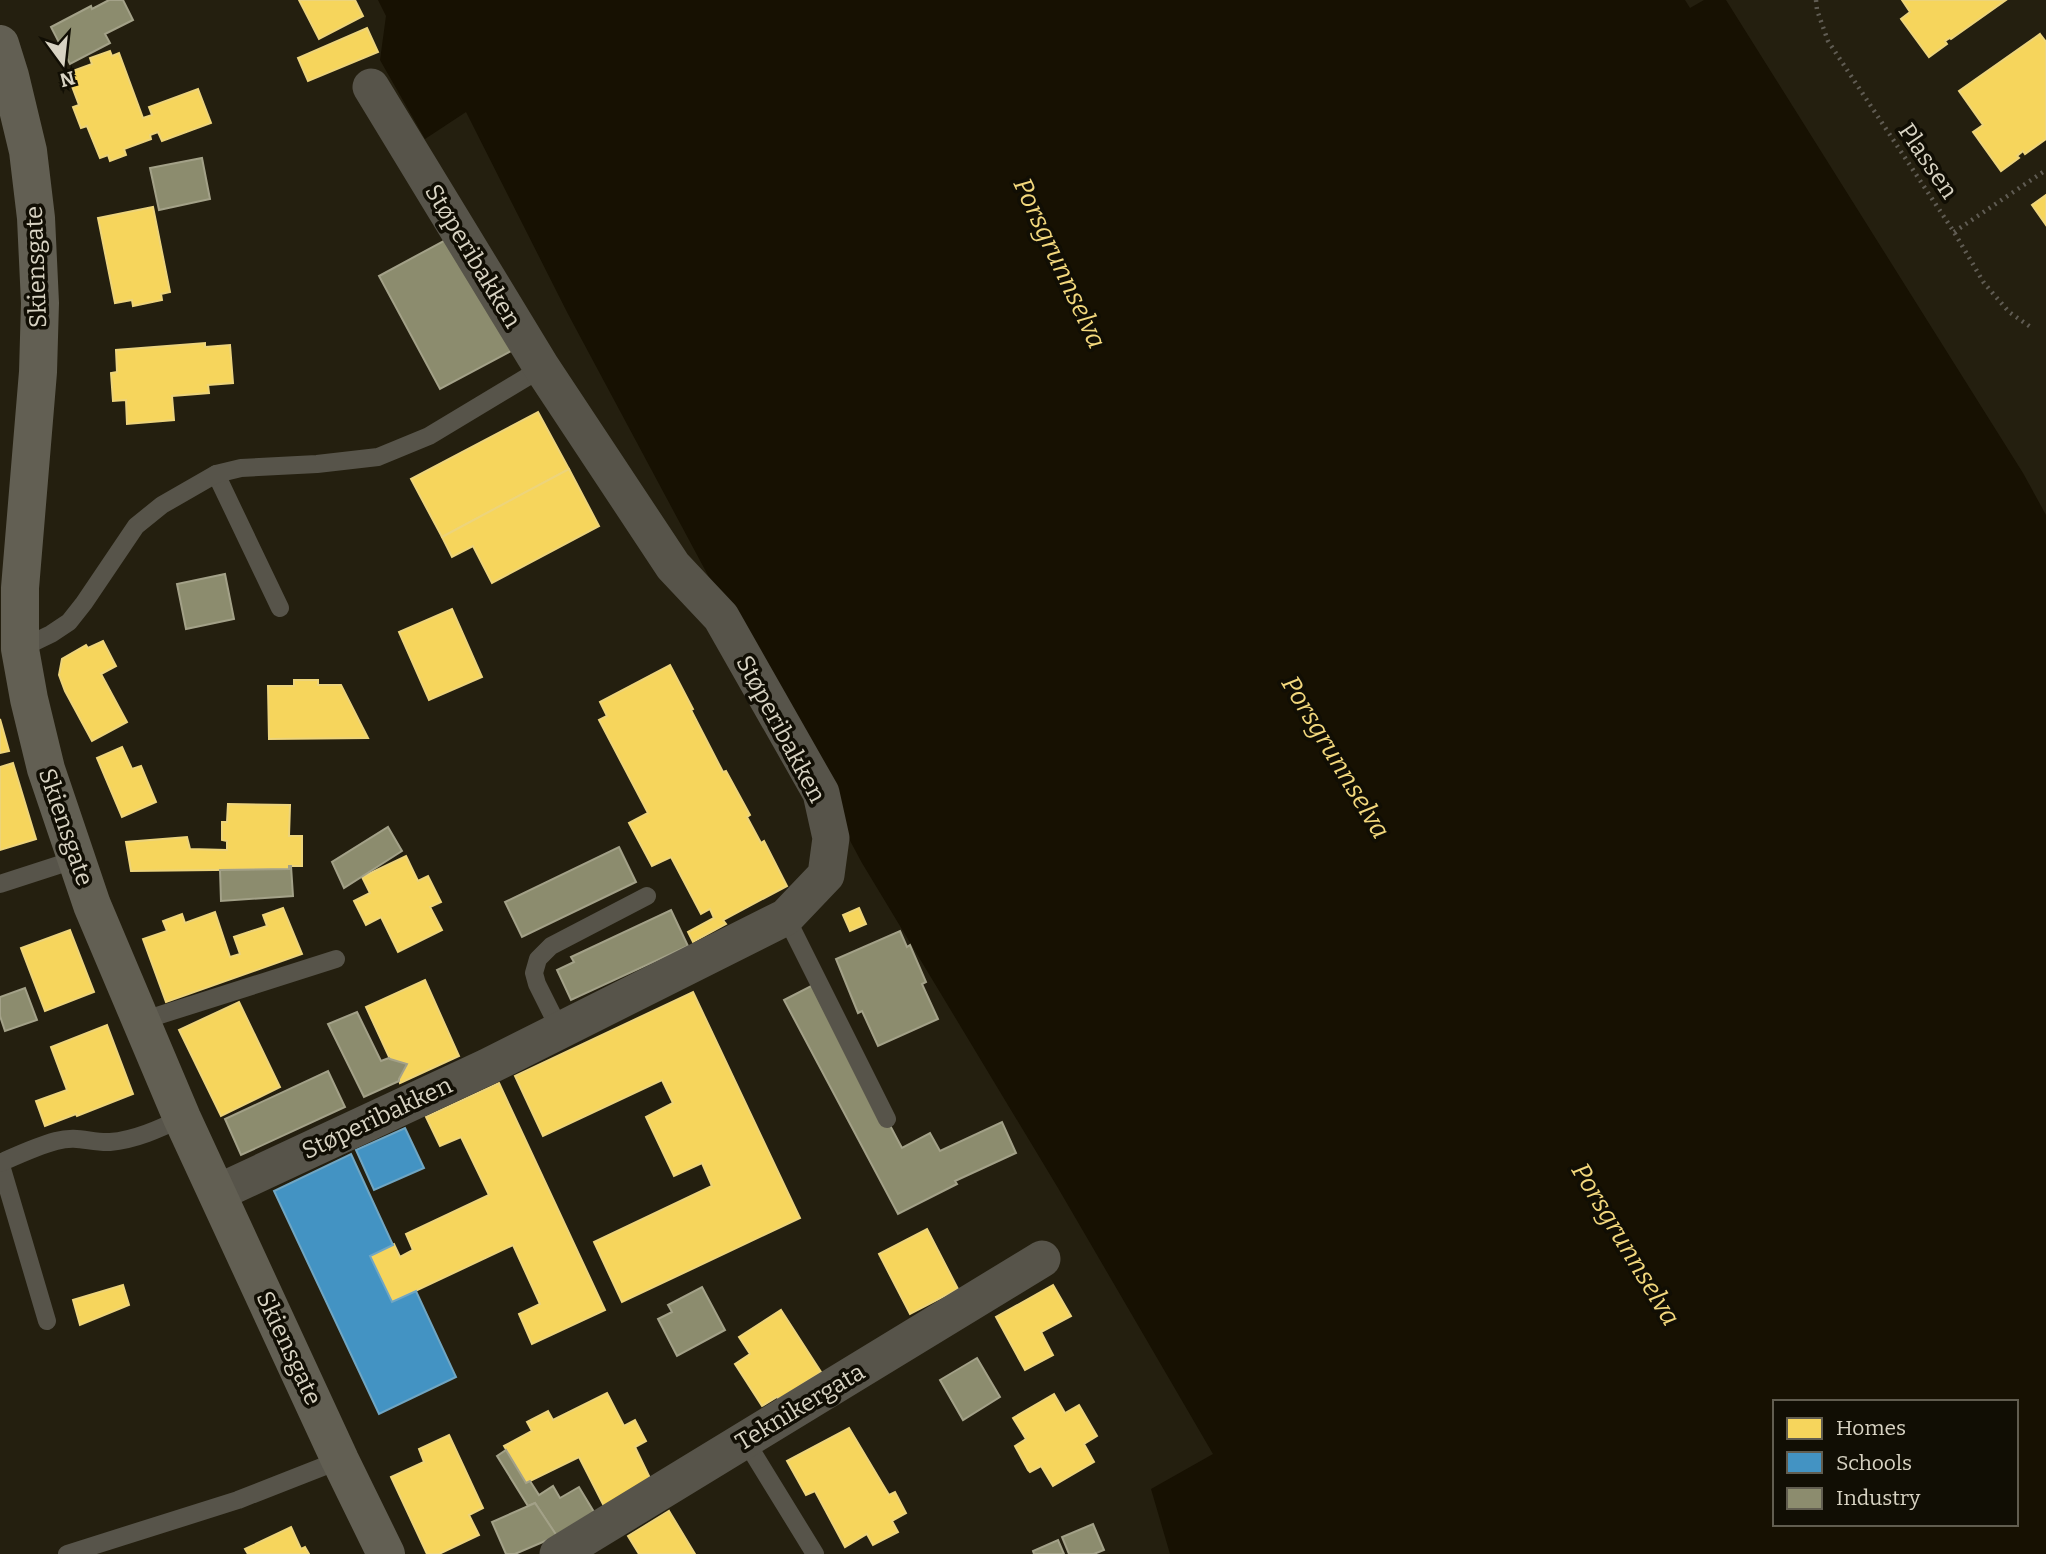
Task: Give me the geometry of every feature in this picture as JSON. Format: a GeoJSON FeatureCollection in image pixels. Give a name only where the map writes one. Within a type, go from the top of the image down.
{"type":"FeatureCollection","features":[{"type":"Feature","properties":{"kind":"street","name":"Skiensgate"},"geometry":{"type":"LineString","coordinates":[[0,44],[28,151],[36,218],[40,303],[38,372],[20,588],[10,650],[29,699],[46,769],[92,905],[182,1118],[386,1554]]}},
{"type":"Feature","properties":{"kind":"street","name":"Støperibakken"},"geometry":{"type":"LineString","coordinates":[[217,1193],[487,1067],[786,917],[826,875],[831,838],[821,793],[721,617],[673,566],[541,368],[371,87]]}},
{"type":"Feature","properties":{"kind":"street","name":"Teknikergata"},"geometry":{"type":"LineString","coordinates":[[558,1554],[1042,1259]]}},
{"type":"Feature","properties":{"kind":"lane"},"geometry":{"type":"LineString","coordinates":[[10,650],[51,634],[69,622],[136,526],[162,505],[216,474],[241,468],[378,457],[429,436],[541,368]]}},
{"type":"Feature","properties":{"kind":"lane"},"geometry":{"type":"LineString","coordinates":[[216,474],[280,608]]}},
{"type":"Feature","properties":{"kind":"lane"},"geometry":{"type":"LineString","coordinates":[[0,884],[77,859]]}},
{"type":"Feature","properties":{"kind":"lane"},"geometry":{"type":"LineString","coordinates":[[560,1030],[537,984],[534,973],[538,960],[551,946],[647,896]]}},
{"type":"Feature","properties":{"kind":"lane"},"geometry":{"type":"LineString","coordinates":[[786,917],[887,1119]]}},
{"type":"Feature","properties":{"kind":"lane"},"geometry":{"type":"LineString","coordinates":[[141,1021],[336,959]]}},
{"type":"Feature","properties":{"kind":"lane"},"geometry":{"type":"LineString","coordinates":[[47,1321],[0,1162],[55,1141],[78,1138],[107,1142],[130,1139],[182,1118]]}},
{"type":"Feature","properties":{"kind":"lane"},"geometry":{"type":"LineString","coordinates":[[745,1440],[815,1554]]}},
{"type":"Feature","properties":{"kind":"lane"},"geometry":{"type":"LineString","coordinates":[[67,1554],[238,1500],[340,1460]]}},
{"type":"Feature","properties":{"kind":"path","name":"Plassen"},"geometry":{"type":"LineString","coordinates":[[1816,0],[1828,41],[1954,232],[1984,283],[2008,312],[2032,328]]}},
{"type":"Feature","properties":{"kind":"path"},"geometry":{"type":"LineString","coordinates":[[1954,232],[2046,170]]}},
{"type":"Feature","properties":{"kind":"water","name":"Porsgrunnselva"},"geometry":{"type":"Polygon","coordinates":[[[378,0],[1685,0],[1690,8],[1704,0],[1726,0],[2023,473],[2046,515],[2046,1554],[1170,1554],[1151,1489],[1213,1454],[1058,1188],[862,863],[568,314],[466,112],[425,139],[380,60],[386,16],[378,0]]]}},
{"type":"Feature","properties":{"kind":"building: Homes"},"geometry":{"type":"Polygon","coordinates":[[[299,0],[355,0],[363,16],[319,39],[299,0]]]}},
{"type":"Feature","properties":{"kind":"building: Homes"},"geometry":{"type":"Polygon","coordinates":[[[1902,0],[2006,0],[1945,41],[1947,44],[1929,57],[1901,19],[1910,12],[1902,0]]]}},
{"type":"Feature","properties":{"kind":"building: Homes"},"geometry":{"type":"Polygon","coordinates":[[[367,28],[378,52],[308,81],[298,58],[367,28]]]}},
{"type":"Feature","properties":{"kind":"building: Homes"},"geometry":{"type":"Polygon","coordinates":[[[2040,34],[2046,42],[2046,139],[2025,154],[2023,151],[2017,156],[2019,158],[2001,171],[1973,132],[1983,125],[1959,91],[2040,34]]]}},
{"type":"Feature","properties":{"kind":"building: Homes"},"geometry":{"type":"Polygon","coordinates":[[[110,51],[112,56],[119,53],[143,118],[152,115],[149,107],[198,89],[211,123],[162,141],[158,132],[150,135],[151,139],[124,149],[126,155],[110,161],[108,155],[100,158],[87,126],[81,128],[73,107],[79,105],[67,73],[92,64],[90,58],[110,51]]]}},
{"type":"Feature","properties":{"kind":"building: Homes"},"geometry":{"type":"Polygon","coordinates":[[[2046,195],[2046,225],[2032,205],[2046,195]]]}},
{"type":"Feature","properties":{"kind":"building: Homes"},"geometry":{"type":"Polygon","coordinates":[[[153,207],[170,292],[161,294],[162,300],[133,306],[132,300],[115,303],[98,218],[153,207]]]}},
{"type":"Feature","properties":{"kind":"building: Homes"},"geometry":{"type":"Polygon","coordinates":[[[205,343],[205,347],[230,345],[233,383],[208,385],[209,393],[172,396],[174,420],[127,424],[126,400],[113,401],[111,373],[117,372],[116,350],[205,343]]]}},
{"type":"Feature","properties":{"kind":"building: Homes"},"geometry":{"type":"Polygon","coordinates":[[[538,412],[569,469],[442,537],[411,479],[538,412]]]}},
{"type":"Feature","properties":{"kind":"building: Homes"},"geometry":{"type":"Polygon","coordinates":[[[569,469],[599,526],[492,583],[473,546],[452,557],[442,537],[569,469]]]}},
{"type":"Feature","properties":{"kind":"building: Homes"},"geometry":{"type":"Polygon","coordinates":[[[452,609],[482,677],[429,700],[399,632],[452,609]]]}},
{"type":"Feature","properties":{"kind":"building: Homes"},"geometry":{"type":"Polygon","coordinates":[[[103,641],[116,666],[101,674],[127,722],[92,741],[59,675],[62,659],[86,645],[88,648],[103,641]]]}},
{"type":"Feature","properties":{"kind":"building: Homes"},"geometry":{"type":"Polygon","coordinates":[[[670,665],[723,772],[726,771],[750,815],[747,817],[761,843],[764,841],[787,886],[723,920],[726,924],[693,942],[688,932],[714,918],[710,909],[701,914],[671,857],[652,866],[629,823],[648,813],[599,720],[607,716],[600,702],[670,665]]]}},
{"type":"Feature","properties":{"kind":"building: Homes"},"geometry":{"type":"Polygon","coordinates":[[[294,680],[318,680],[318,685],[341,685],[368,738],[269,739],[268,686],[294,686],[294,680]]]}},
{"type":"Feature","properties":{"kind":"building: Homes"},"geometry":{"type":"Polygon","coordinates":[[[0,719],[9,751],[0,753],[0,719]]]}},
{"type":"Feature","properties":{"kind":"building: Homes"},"geometry":{"type":"Polygon","coordinates":[[[122,747],[132,769],[141,766],[156,802],[122,817],[97,758],[122,747]]]}},
{"type":"Feature","properties":{"kind":"building: Homes"},"geometry":{"type":"Polygon","coordinates":[[[13,763],[36,839],[0,850],[0,767],[13,763]]]}},
{"type":"Feature","properties":{"kind":"building: Homes"},"geometry":{"type":"Polygon","coordinates":[[[228,804],[290,805],[289,836],[302,836],[302,866],[289,866],[289,869],[131,871],[126,842],[187,837],[190,849],[227,850],[227,841],[222,840],[222,822],[227,822],[228,804]]]}},
{"type":"Feature","properties":{"kind":"building: Homes"},"geometry":{"type":"Polygon","coordinates":[[[406,856],[418,881],[428,876],[441,902],[430,907],[442,930],[398,952],[381,917],[366,925],[354,901],[370,893],[362,877],[406,856]]]}},
{"type":"Feature","properties":{"kind":"building: Homes"},"geometry":{"type":"Polygon","coordinates":[[[283,908],[302,954],[166,1002],[143,939],[167,931],[163,921],[182,914],[185,923],[215,912],[230,957],[240,954],[234,937],[267,926],[263,915],[283,908]]]}},
{"type":"Feature","properties":{"kind":"building: Homes"},"geometry":{"type":"Polygon","coordinates":[[[859,908],[866,924],[850,931],[843,915],[859,908]]]}},
{"type":"Feature","properties":{"kind":"building: Homes"},"geometry":{"type":"Polygon","coordinates":[[[70,930],[94,992],[45,1011],[21,948],[70,930]]]}},
{"type":"Feature","properties":{"kind":"building: Homes"},"geometry":{"type":"Polygon","coordinates":[[[425,980],[459,1056],[400,1083],[399,1079],[407,1064],[390,1059],[366,1007],[425,980]]]}},
{"type":"Feature","properties":{"kind":"building: Homes"},"geometry":{"type":"Polygon","coordinates":[[[693,992],[800,1218],[622,1302],[594,1242],[712,1186],[702,1163],[674,1176],[646,1117],[673,1103],[662,1080],[543,1136],[515,1076],[693,992]]]}},
{"type":"Feature","properties":{"kind":"building: Homes"},"geometry":{"type":"Polygon","coordinates":[[[239,1002],[280,1087],[221,1116],[179,1030],[239,1002]]]}},
{"type":"Feature","properties":{"kind":"building: Homes"},"geometry":{"type":"Polygon","coordinates":[[[107,1025],[133,1094],[45,1126],[36,1101],[67,1090],[51,1047],[107,1025]]]}},
{"type":"Feature","properties":{"kind":"building: Homes"},"geometry":{"type":"Polygon","coordinates":[[[499,1083],[605,1310],[532,1344],[519,1314],[540,1304],[513,1245],[392,1302],[370,1256],[394,1244],[400,1257],[413,1250],[406,1234],[489,1195],[461,1137],[440,1146],[426,1117],[499,1083]]]}},
{"type":"Feature","properties":{"kind":"building: Homes"},"geometry":{"type":"Polygon","coordinates":[[[927,1229],[958,1289],[910,1314],[879,1254],[927,1229]]]}},
{"type":"Feature","properties":{"kind":"building: Homes"},"geometry":{"type":"Polygon","coordinates":[[[123,1285],[129,1305],[80,1325],[73,1300],[123,1285]]]}},
{"type":"Feature","properties":{"kind":"building: Homes"},"geometry":{"type":"Polygon","coordinates":[[[1053,1285],[1071,1316],[1041,1332],[1053,1355],[1025,1370],[996,1317],[1053,1285]]]}},
{"type":"Feature","properties":{"kind":"building: Homes"},"geometry":{"type":"Polygon","coordinates":[[[781,1310],[821,1372],[779,1399],[777,1397],[762,1406],[735,1364],[750,1354],[739,1337],[781,1310]]]}},
{"type":"Feature","properties":{"kind":"building: Homes"},"geometry":{"type":"Polygon","coordinates":[[[607,1393],[624,1426],[635,1420],[646,1441],[635,1447],[650,1478],[604,1506],[579,1457],[526,1483],[504,1446],[532,1431],[527,1422],[548,1411],[553,1420],[607,1393]]]}},
{"type":"Feature","properties":{"kind":"building: Homes"},"geometry":{"type":"Polygon","coordinates":[[[1054,1394],[1065,1413],[1079,1405],[1097,1436],[1084,1444],[1094,1462],[1053,1486],[1041,1466],[1030,1472],[1028,1470],[1015,1446],[1026,1439],[1013,1418],[1054,1394]]]}},
{"type":"Feature","properties":{"kind":"building: Homes"},"geometry":{"type":"Polygon","coordinates":[[[849,1428],[889,1495],[895,1492],[906,1513],[892,1521],[898,1532],[873,1545],[867,1534],[845,1547],[815,1491],[806,1495],[787,1461],[849,1428]]]}},
{"type":"Feature","properties":{"kind":"building: Homes"},"geometry":{"type":"Polygon","coordinates":[[[449,1435],[483,1508],[469,1515],[479,1535],[439,1554],[427,1554],[391,1477],[424,1462],[419,1449],[449,1435]]]}},
{"type":"Feature","properties":{"kind":"building: Homes"},"geometry":{"type":"Polygon","coordinates":[[[669,1511],[695,1554],[639,1554],[628,1536],[669,1511]]]}},
{"type":"Feature","properties":{"kind":"building: Homes"},"geometry":{"type":"Polygon","coordinates":[[[291,1527],[301,1549],[305,1547],[309,1554],[248,1554],[245,1549],[291,1527]]]}},
{"type":"Feature","properties":{"kind":"building: Schools"},"geometry":{"type":"Polygon","coordinates":[[[405,1128],[424,1168],[374,1190],[356,1150],[405,1128]]]}},
{"type":"Feature","properties":{"kind":"building: Schools"},"geometry":{"type":"Polygon","coordinates":[[[351,1154],[393,1245],[370,1256],[392,1302],[416,1291],[456,1377],[379,1414],[274,1191],[351,1154]]]}},
{"type":"Feature","properties":{"kind":"building: Industry"},"geometry":{"type":"Polygon","coordinates":[[[109,0],[123,0],[133,20],[105,34],[110,43],[70,64],[51,27],[91,6],[92,9],[109,0]]]}},
{"type":"Feature","properties":{"kind":"building: Industry"},"geometry":{"type":"Polygon","coordinates":[[[202,158],[210,199],[159,210],[150,168],[202,158]]]}},
{"type":"Feature","properties":{"kind":"building: Industry"},"geometry":{"type":"Polygon","coordinates":[[[451,237],[513,350],[440,389],[379,276],[451,237]]]}},
{"type":"Feature","properties":{"kind":"building: Industry"},"geometry":{"type":"Polygon","coordinates":[[[225,574],[234,619],[186,629],[177,584],[225,574]]]}},
{"type":"Feature","properties":{"kind":"building: Industry"},"geometry":{"type":"Polygon","coordinates":[[[388,827],[402,851],[344,888],[332,862],[388,827]]]}},
{"type":"Feature","properties":{"kind":"building: Industry"},"geometry":{"type":"Polygon","coordinates":[[[619,847],[636,882],[522,937],[505,902],[619,847]]]}},
{"type":"Feature","properties":{"kind":"building: Industry"},"geometry":{"type":"Polygon","coordinates":[[[289,866],[293,896],[221,901],[220,870],[289,869],[289,866]]]}},
{"type":"Feature","properties":{"kind":"building: Industry"},"geometry":{"type":"Polygon","coordinates":[[[671,910],[688,946],[571,1000],[557,970],[574,962],[571,957],[671,910]]]}},
{"type":"Feature","properties":{"kind":"building: Industry"},"geometry":{"type":"Polygon","coordinates":[[[900,931],[907,947],[910,945],[926,982],[922,984],[938,1019],[878,1046],[862,1011],[858,1013],[836,959],[900,931]]]}},
{"type":"Feature","properties":{"kind":"building: Industry"},"geometry":{"type":"Polygon","coordinates":[[[815,984],[902,1148],[930,1133],[940,1151],[1002,1122],[1016,1153],[955,1181],[957,1184],[898,1214],[784,1000],[815,984]]]}},
{"type":"Feature","properties":{"kind":"building: Industry"},"geometry":{"type":"Polygon","coordinates":[[[25,988],[37,1020],[5,1031],[0,1016],[0,997],[25,988]]]}},
{"type":"Feature","properties":{"kind":"building: Industry"},"geometry":{"type":"Polygon","coordinates":[[[357,1012],[381,1061],[389,1058],[407,1064],[399,1081],[364,1097],[328,1024],[357,1012]]]}},
{"type":"Feature","properties":{"kind":"building: Industry"},"geometry":{"type":"Polygon","coordinates":[[[328,1071],[345,1107],[241,1155],[225,1119],[328,1071]]]}},
{"type":"Feature","properties":{"kind":"building: Industry"},"geometry":{"type":"Polygon","coordinates":[[[702,1287],[725,1330],[677,1356],[658,1319],[672,1312],[668,1305],[702,1287]]]}},
{"type":"Feature","properties":{"kind":"building: Industry"},"geometry":{"type":"Polygon","coordinates":[[[977,1358],[1000,1397],[963,1420],[940,1380],[977,1358]]]}},
{"type":"Feature","properties":{"kind":"building: Industry"},"geometry":{"type":"Polygon","coordinates":[[[506,1450],[526,1483],[530,1481],[539,1495],[553,1486],[560,1498],[579,1487],[594,1512],[556,1535],[535,1503],[528,1506],[497,1456],[506,1450]]]}},
{"type":"Feature","properties":{"kind":"building: Industry"},"geometry":{"type":"Polygon","coordinates":[[[535,1503],[557,1536],[515,1554],[506,1554],[492,1522],[535,1503]]]}},
{"type":"Feature","properties":{"kind":"building: Industry"},"geometry":{"type":"Polygon","coordinates":[[[1093,1524],[1104,1550],[1094,1554],[1069,1554],[1062,1537],[1093,1524]]]}},
{"type":"Feature","properties":{"kind":"building: Industry"},"geometry":{"type":"Polygon","coordinates":[[[1058,1540],[1064,1554],[1034,1554],[1033,1551],[1058,1540]]]}}]}
